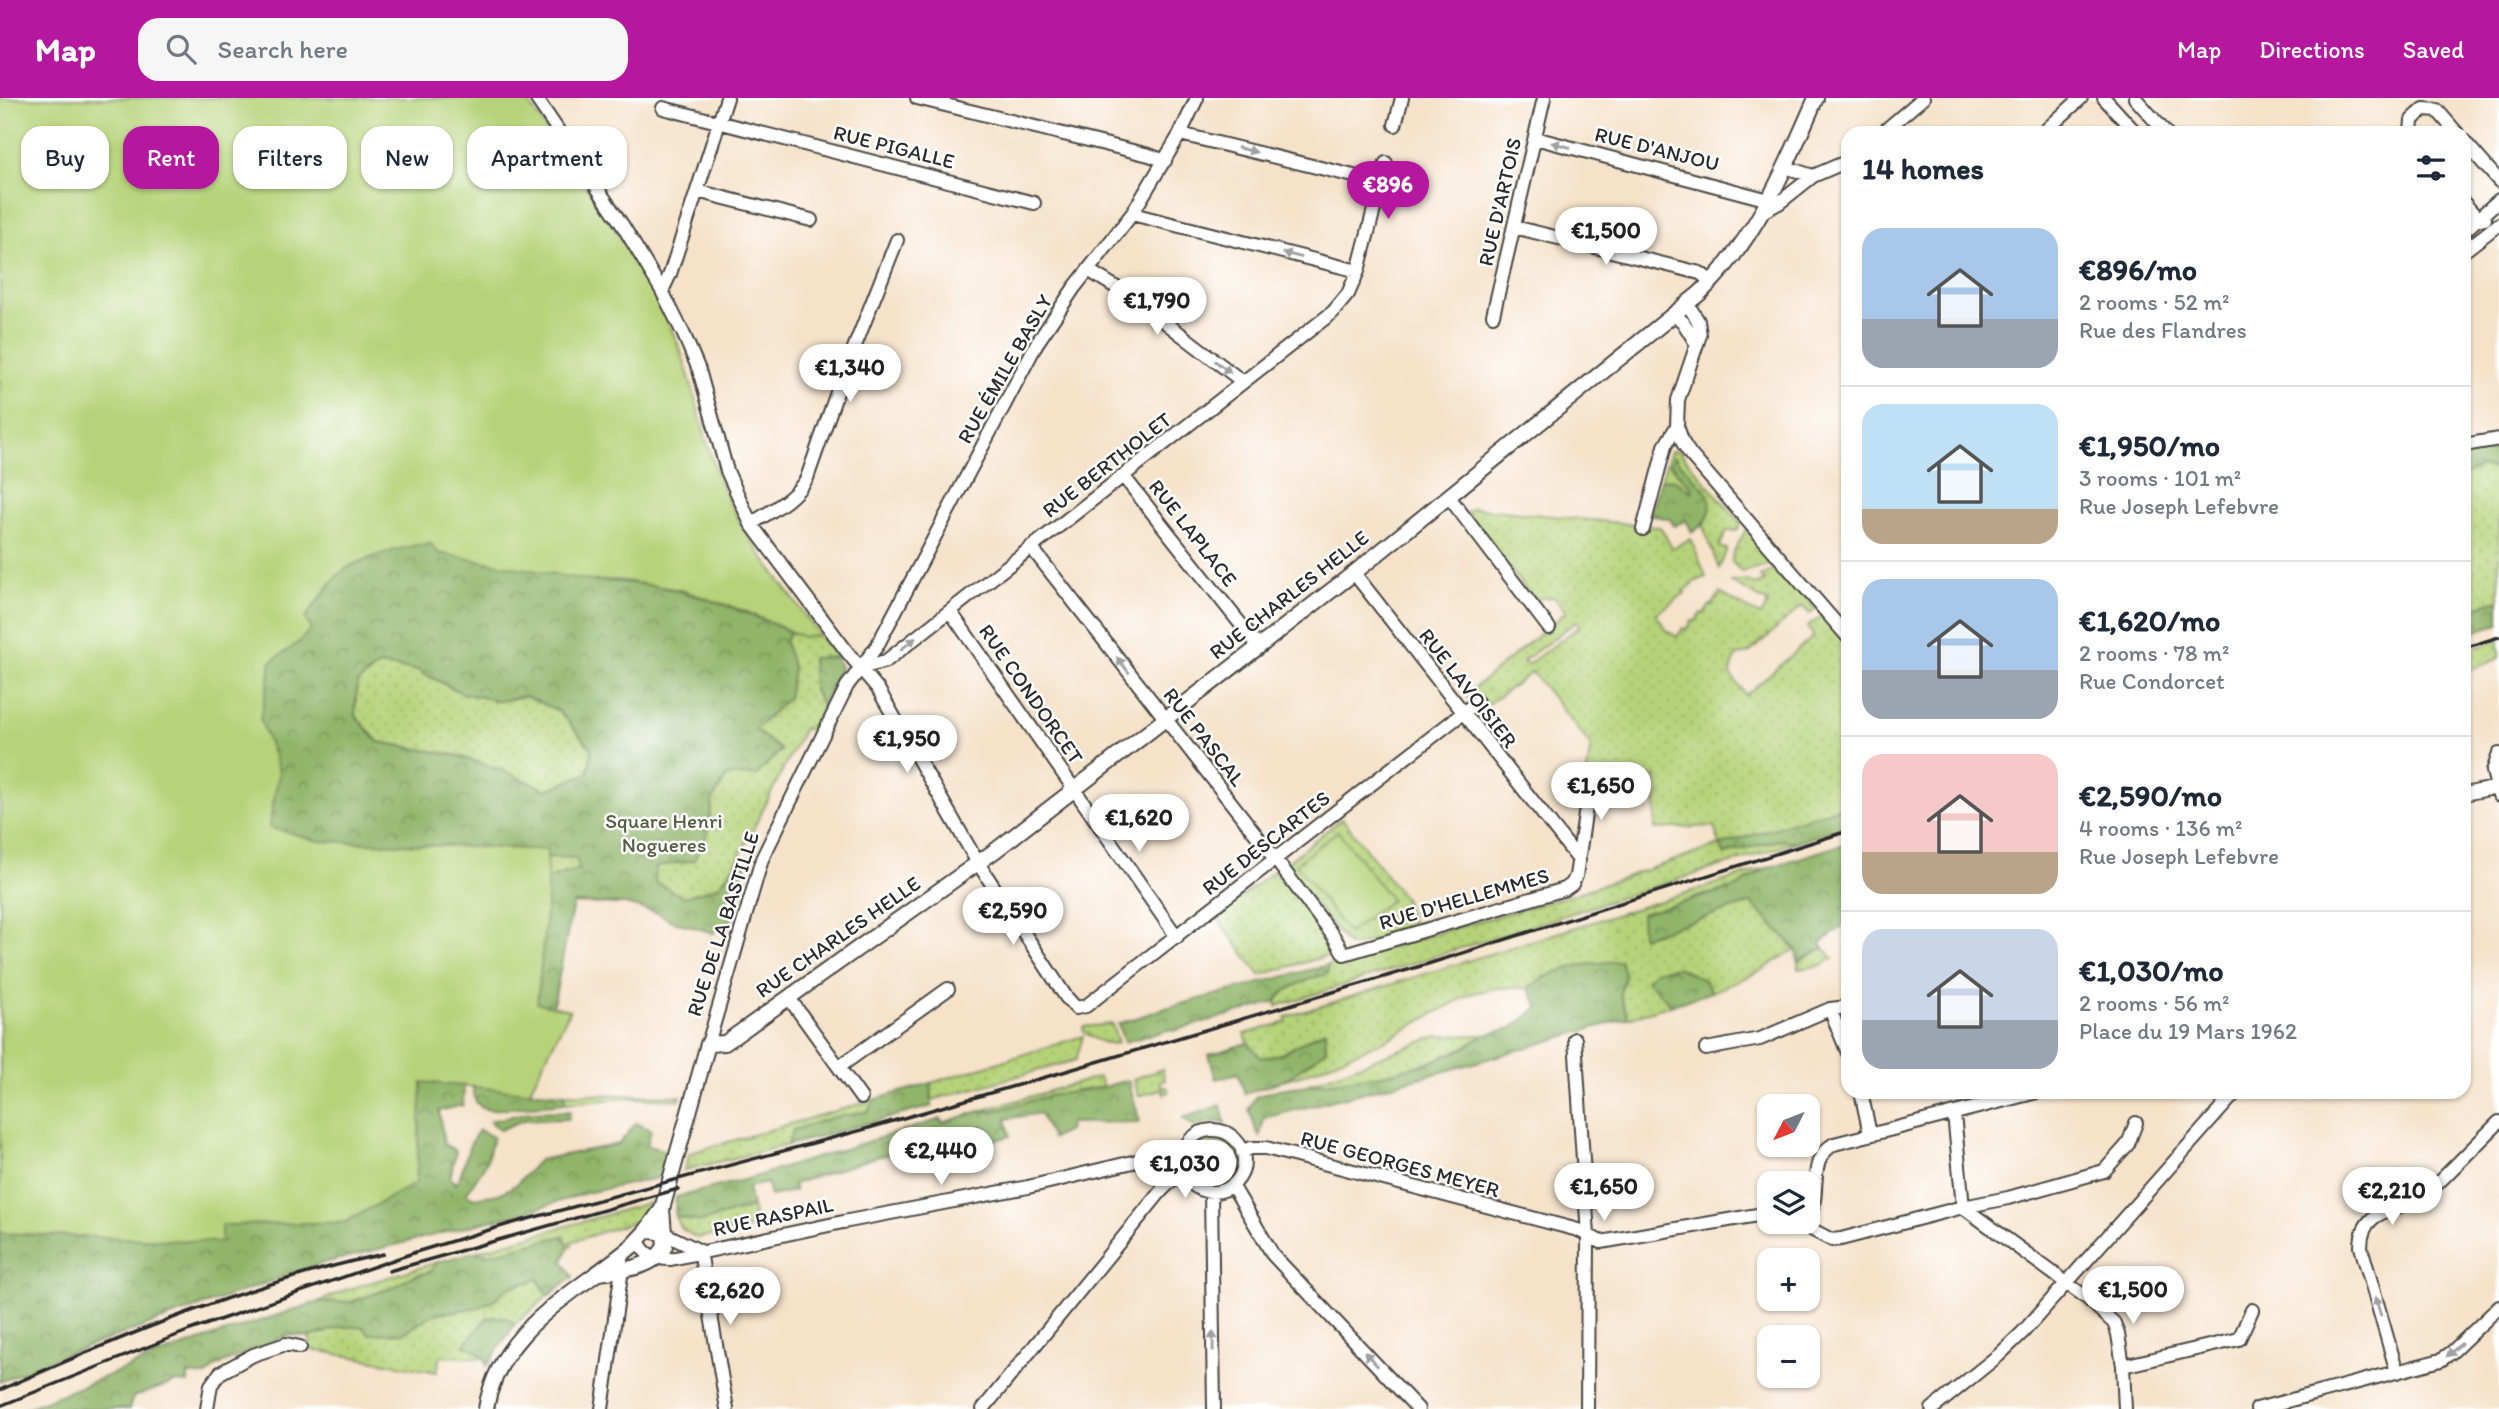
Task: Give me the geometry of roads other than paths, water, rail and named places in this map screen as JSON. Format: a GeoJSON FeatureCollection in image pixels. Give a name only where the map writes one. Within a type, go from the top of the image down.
{"type":"FeatureCollection","features":[{"type":"Feature","properties":{"kind":"street"},"geometry":{"type":"LineString","coordinates":[[536,98],[623,226],[662,291],[699,370],[727,471],[751,524],[796,586],[878,689],[978,863]]}},
{"type":"Feature","properties":{"kind":"street"},"geometry":{"type":"LineString","coordinates":[[662,291],[670,274],[727,98]]}},
{"type":"Feature","properties":{"kind":"street"},"geometry":{"type":"LineString","coordinates":[[917,98],[970,104],[1149,155],[1165,162]]}},
{"type":"Feature","properties":{"kind":"street","name":"RUE ÉMILE BASLY"},"geometry":{"type":"LineString","coordinates":[[861,668],[877,646],[1037,343],[1088,270],[1132,214],[1165,162],[1197,98]]}},
{"type":"Feature","properties":{"kind":"street"},"geometry":{"type":"LineString","coordinates":[[1395,125],[1401,98]]}},
{"type":"Feature","properties":{"kind":"street","name":"RUE D'ARTOIS"},"geometry":{"type":"LineString","coordinates":[[1493,315],[1544,98]]}},
{"type":"Feature","properties":{"kind":"street","name":"RUE CHARLES HELLE"},"geometry":{"type":"LineString","coordinates":[[708,1044],[725,1043],[978,863],[1354,573],[1688,303],[1712,282],[1735,254],[1766,206],[1816,98]]}},
{"type":"Feature","properties":{"kind":"street"},"geometry":{"type":"LineString","coordinates":[[1890,126],[1923,98]]}},
{"type":"Feature","properties":{"kind":"street"},"geometry":{"type":"LineString","coordinates":[[2051,126],[2081,98]]}},
{"type":"Feature","properties":{"kind":"street"},"geometry":{"type":"LineString","coordinates":[[2104,98],[2130,126]]}},
{"type":"Feature","properties":{"kind":"street"},"geometry":{"type":"LineString","coordinates":[[2135,98],[2160,126]]}},
{"type":"Feature","properties":{"kind":"street","name":"RUE PIGALLE"},"geometry":{"type":"LineString","coordinates":[[663,108],[1034,203]]}},
{"type":"Feature","properties":{"kind":"street"},"geometry":{"type":"LineString","coordinates":[[2412,126],[2412,120],[2424,109],[2437,110],[2451,126]]}},
{"type":"Feature","properties":{"kind":"street"},"geometry":{"type":"LineString","coordinates":[[1180,134],[1362,178],[1380,186]]}},
{"type":"Feature","properties":{"kind":"street","name":"RUE D'ANJOU"},"geometry":{"type":"LineString","coordinates":[[1535,138],[1766,206]]}},
{"type":"Feature","properties":{"kind":"street"},"geometry":{"type":"LineString","coordinates":[[2471,149],[2499,181]]}},
{"type":"Feature","properties":{"kind":"street","name":"RUE BERTHOLET"},"geometry":{"type":"LineString","coordinates":[[861,668],[886,661],[1333,312],[1348,294],[1358,271],[1386,163]]}},
{"type":"Feature","properties":{"kind":"street"},"geometry":{"type":"LineString","coordinates":[[1766,206],[1779,203],[1813,176],[1841,164]]}},
{"type":"Feature","properties":{"kind":"street"},"geometry":{"type":"LineString","coordinates":[[1785,167],[1813,176]]}},
{"type":"Feature","properties":{"kind":"street"},"geometry":{"type":"LineString","coordinates":[[697,191],[811,220]]}},
{"type":"Feature","properties":{"kind":"street"},"geometry":{"type":"LineString","coordinates":[[2471,225],[2499,200]]}},
{"type":"Feature","properties":{"kind":"street"},"geometry":{"type":"LineString","coordinates":[[2471,211],[2478,219],[2499,222]]}},
{"type":"Feature","properties":{"kind":"street"},"geometry":{"type":"LineString","coordinates":[[1132,214],[1358,271]]}},
{"type":"Feature","properties":{"kind":"street"},"geometry":{"type":"LineString","coordinates":[[2471,245],[2499,222]]}},
{"type":"Feature","properties":{"kind":"street"},"geometry":{"type":"LineString","coordinates":[[1514,227],[1700,273],[1712,282]]}},
{"type":"Feature","properties":{"kind":"street"},"geometry":{"type":"LineString","coordinates":[[751,524],[792,498],[807,478],[841,381],[897,240]]}},
{"type":"Feature","properties":{"kind":"street"},"geometry":{"type":"LineString","coordinates":[[1088,270],[1135,299],[1243,382]]}},
{"type":"Feature","properties":{"kind":"street"},"geometry":{"type":"LineString","coordinates":[[1688,303],[1700,329],[1700,335],[1678,400],[1677,426],[1683,443],[1841,629]]}},
{"type":"Feature","properties":{"kind":"street"},"geometry":{"type":"LineString","coordinates":[[1674,314],[1683,322],[1696,343]]}},
{"type":"Feature","properties":{"kind":"street"},"geometry":{"type":"LineString","coordinates":[[1643,529],[1665,446],[1677,426]]}},
{"type":"Feature","properties":{"kind":"street"},"geometry":{"type":"LineString","coordinates":[[2471,444],[2499,439]]}},
{"type":"Feature","properties":{"kind":"street","name":"RUE LAPLACE"},"geometry":{"type":"LineString","coordinates":[[1124,477],[1258,646]]}},
{"type":"Feature","properties":{"kind":"street"},"geometry":{"type":"LineString","coordinates":[[1449,496],[1549,628]]}},
{"type":"Feature","properties":{"kind":"street","name":"RUE PASCAL"},"geometry":{"type":"LineString","coordinates":[[1031,547],[1276,860],[1344,954]]}},
{"type":"Feature","properties":{"kind":"street","name":"RUE LAVOISIER"},"geometry":{"type":"LineString","coordinates":[[1354,573],[1579,860]]}},
{"type":"Feature","properties":{"kind":"street","name":"RUE CONDORCET"},"geometry":{"type":"LineString","coordinates":[[950,611],[1177,937]]}},
{"type":"Feature","properties":{"kind":"street","name":"RUE DE LA BASTILLE"},"geometry":{"type":"LineString","coordinates":[[621,1263],[662,1209],[761,859],[848,686],[861,668]]}},
{"type":"Feature","properties":{"kind":"street","name":"RUE DESCARTES"},"geometry":{"type":"LineString","coordinates":[[978,863],[1066,997],[1076,1008],[1086,1006],[1477,702]]}},
{"type":"Feature","properties":{"kind":"street"},"geometry":{"type":"LineString","coordinates":[[2471,793],[2498,789],[2493,771],[2499,754]]}},
{"type":"Feature","properties":{"kind":"street","name":"RUE D'HELLEMMES"},"geometry":{"type":"LineString","coordinates":[[1344,954],[1566,889],[1576,876],[1590,780]]}},
{"type":"Feature","properties":{"kind":"street"},"geometry":{"type":"LineString","coordinates":[[839,1067],[948,989]]}},
{"type":"Feature","properties":{"kind":"street"},"geometry":{"type":"LineString","coordinates":[[789,998],[861,1098]]}},
{"type":"Feature","properties":{"kind":"street"},"geometry":{"type":"LineString","coordinates":[[1706,1049],[1760,1039],[1829,1009],[1841,1008]]}},
{"type":"Feature","properties":{"kind":"street"},"geometry":{"type":"LineString","coordinates":[[1829,1009],[1841,1037]]}},
{"type":"Feature","properties":{"kind":"street"},"geometry":{"type":"LineString","coordinates":[[1575,1039],[1588,1235],[1587,1409]]}},
{"type":"Feature","properties":{"kind":"street"},"geometry":{"type":"LineString","coordinates":[[1862,1099],[1870,1134]]}},
{"type":"Feature","properties":{"kind":"street"},"geometry":{"type":"LineString","coordinates":[[1815,1171],[1825,1149],[1834,1144],[2011,1099]]}},
{"type":"Feature","properties":{"kind":"street"},"geometry":{"type":"LineString","coordinates":[[1932,1409],[1999,1355],[2067,1284],[2230,1099]]}},
{"type":"Feature","properties":{"kind":"street"},"geometry":{"type":"LineString","coordinates":[[1954,1114],[1963,1207],[2087,1298],[2114,1323],[2119,1334],[2123,1366],[2124,1409]]}},
{"type":"Feature","properties":{"kind":"street"},"geometry":{"type":"LineString","coordinates":[[2397,1372],[2361,1247],[2364,1227],[2380,1213],[2428,1193],[2499,1122]]}},
{"type":"Feature","properties":{"kind":"street"},"geometry":{"type":"LineString","coordinates":[[1820,1232],[1832,1240],[1841,1239],[2008,1198],[2104,1171],[2128,1144],[2136,1123]]}},
{"type":"Feature","properties":{"kind":"street"},"geometry":{"type":"LineString","coordinates":[[1214,1130],[1231,1136],[1242,1152],[1242,1170],[1232,1185],[1219,1192],[1194,1186],[1184,1172],[1182,1156],[1189,1140],[1196,1134],[1214,1130]]}},
{"type":"Feature","properties":{"kind":"street","name":"RUE GEORGES MEYER"},"geometry":{"type":"LineString","coordinates":[[1242,1152],[1251,1147],[1266,1148],[1578,1230],[1595,1241],[1611,1242],[1757,1215]]}},
{"type":"Feature","properties":{"kind":"street","name":"RUE RASPAIL"},"geometry":{"type":"LineString","coordinates":[[656,1259],[671,1259],[700,1251],[1028,1187],[1162,1156],[1182,1156]]}},
{"type":"Feature","properties":{"kind":"street"},"geometry":{"type":"LineString","coordinates":[[983,1409],[1161,1191],[1184,1172]]}},
{"type":"Feature","properties":{"kind":"street"},"geometry":{"type":"LineString","coordinates":[[1232,1185],[1273,1255],[1418,1409]]}},
{"type":"Feature","properties":{"kind":"street"},"geometry":{"type":"LineString","coordinates":[[1211,1192],[1214,1409]]}},
{"type":"Feature","properties":{"kind":"street","name":"RUE DE LA BASTILLE"},"geometry":{"type":"LineString","coordinates":[[656,1259],[665,1246],[662,1209]]}},
{"type":"Feature","properties":{"kind":"street","name":"RUE RASPAIL"},"geometry":{"type":"LineString","coordinates":[[642,1236],[665,1234],[700,1251]]}},
{"type":"Feature","properties":{"kind":"street"},"geometry":{"type":"LineString","coordinates":[[642,1236],[645,1252],[656,1259]]}},
{"type":"Feature","properties":{"kind":"street"},"geometry":{"type":"LineString","coordinates":[[700,1251],[727,1409]]}},
{"type":"Feature","properties":{"kind":"street"},"geometry":{"type":"LineString","coordinates":[[486,1409],[488,1394],[500,1366],[524,1331],[598,1273],[621,1263],[656,1259]]}},
{"type":"Feature","properties":{"kind":"street"},"geometry":{"type":"LineString","coordinates":[[602,1409],[621,1263]]}},
{"type":"Feature","properties":{"kind":"street"},"geometry":{"type":"LineString","coordinates":[[2257,1409],[2447,1357],[2499,1307]]}},
{"type":"Feature","properties":{"kind":"street"},"geometry":{"type":"LineString","coordinates":[[2123,1366],[2239,1339],[2252,1310]]}},
{"type":"Feature","properties":{"kind":"street"},"geometry":{"type":"LineString","coordinates":[[207,1409],[211,1385],[220,1373],[253,1355],[286,1344],[299,1348]]}},
{"type":"Feature","properties":{"kind":"railway"},"geometry":{"type":"LineString","coordinates":[[2471,646],[2499,637]]}},
{"type":"Feature","properties":{"kind":"railway"},"geometry":{"type":"LineString","coordinates":[[0,1406],[190,1330],[419,1251],[1063,1072],[1431,963],[1841,833]]}},
{"type":"Feature","properties":{"kind":"railway"},"geometry":{"type":"LineString","coordinates":[[389,1271],[678,1189]]}},
{"type":"Feature","properties":{"kind":"railway"},"geometry":{"type":"LineString","coordinates":[[0,1390],[188,1312],[285,1280],[383,1254]]}},
{"type":"Feature","properties":{"kind":"park label","name":"Square Henri Nogueres"},"geometry":{"type":"Point","coordinates":[664,833]}}]}
